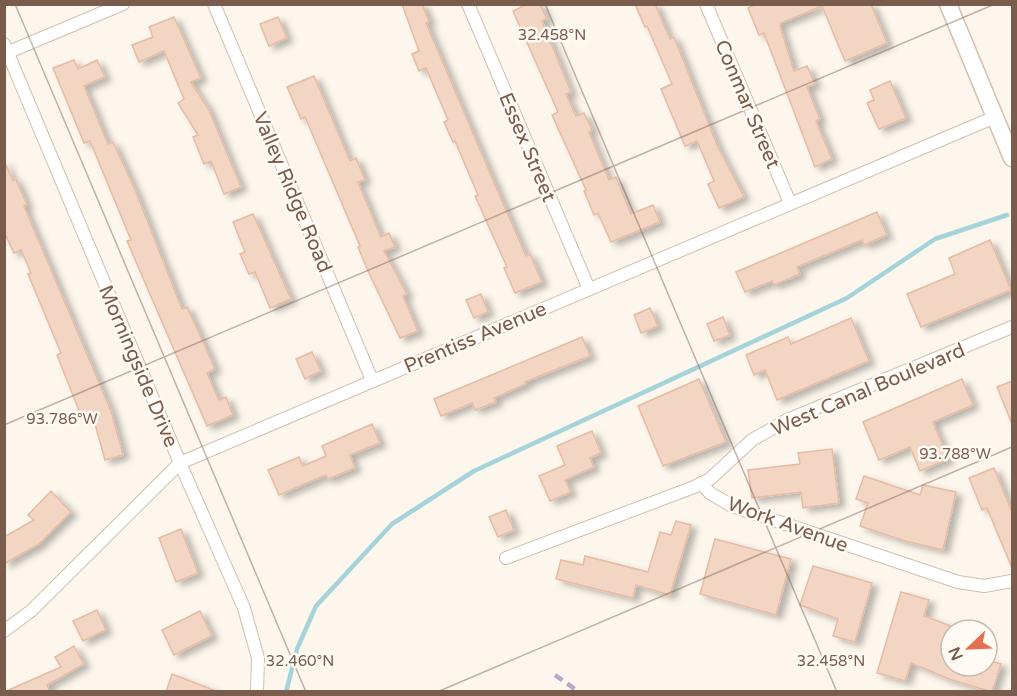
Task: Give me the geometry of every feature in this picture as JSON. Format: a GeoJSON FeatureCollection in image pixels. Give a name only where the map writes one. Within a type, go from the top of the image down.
{"type":"FeatureCollection","features":[{"type":"Feature","properties":{"kind":"main road"},"geometry":{"type":"LineString","coordinates":[[948,4],[1012,158]]}},
{"type":"Feature","properties":{"kind":"street"},"geometry":{"type":"LineString","coordinates":[[6,50],[123,4]]}},
{"type":"Feature","properties":{"kind":"street","name":"Valley Ridge Road"},"geometry":{"type":"LineString","coordinates":[[214,4],[372,380]]}},
{"type":"Feature","properties":{"kind":"street","name":"Essex Street"},"geometry":{"type":"LineString","coordinates":[[468,4],[589,289]]}},
{"type":"Feature","properties":{"kind":"street","name":"Conmar Street"},"geometry":{"type":"LineString","coordinates":[[705,4],[790,203]]}},
{"type":"Feature","properties":{"kind":"street","name":"Morningside Drive"},"geometry":{"type":"LineString","coordinates":[[6,50],[253,633],[258,658],[257,692]]}},
{"type":"Feature","properties":{"kind":"street","name":"Prentiss Avenue"},"geometry":{"type":"LineString","coordinates":[[4,631],[31,611],[180,463],[995,117]]}},
{"type":"Feature","properties":{"kind":"street","name":"West Canal Boulevard"},"geometry":{"type":"LineString","coordinates":[[701,483],[723,468],[752,440],[787,420],[1012,327]]}},
{"type":"Feature","properties":{"kind":"street"},"geometry":{"type":"LineString","coordinates":[[506,558],[701,483]]}},
{"type":"Feature","properties":{"kind":"street","name":"Work Avenue"},"geometry":{"type":"LineString","coordinates":[[701,483],[732,506],[906,566],[971,585],[997,585],[1012,581]]}},
{"type":"Feature","properties":{"kind":"building"},"geometry":{"type":"Polygon","coordinates":[[[402,4],[422,4],[429,21],[426,23],[496,187],[526,256],[530,254],[542,282],[515,293],[504,268],[507,267],[475,196],[478,195],[455,141],[453,142],[444,122],[448,120],[426,68],[419,71],[412,54],[419,51],[402,4]]]}},
{"type":"Feature","properties":{"kind":"building"},"geometry":{"type":"Polygon","coordinates":[[[527,4],[540,4],[547,19],[542,21],[571,92],[566,94],[576,116],[584,113],[592,130],[589,132],[609,180],[616,177],[631,214],[653,205],[660,222],[611,242],[598,213],[594,215],[584,191],[586,190],[552,115],[558,112],[513,11],[527,4]]]}},
{"type":"Feature","properties":{"kind":"building"},"geometry":{"type":"Polygon","coordinates":[[[635,4],[655,4],[670,39],[674,37],[717,145],[744,197],[719,208],[708,184],[714,181],[697,141],[685,146],[661,89],[672,84],[635,4]]]}},
{"type":"Feature","properties":{"kind":"building"},"geometry":{"type":"Polygon","coordinates":[[[756,4],[871,4],[887,43],[845,61],[822,6],[781,23],[794,71],[807,66],[815,84],[807,87],[820,119],[816,121],[832,159],[815,167],[764,33],[759,35],[748,8],[756,4]]]}},
{"type":"Feature","properties":{"kind":"building"},"geometry":{"type":"Polygon","coordinates":[[[174,17],[201,78],[191,82],[209,110],[241,187],[224,194],[211,161],[204,164],[193,137],[198,135],[178,103],[184,99],[164,51],[139,62],[132,45],[153,37],[149,27],[174,17]]]}},
{"type":"Feature","properties":{"kind":"building"},"geometry":{"type":"Polygon","coordinates":[[[278,17],[287,38],[269,46],[260,24],[278,17]]]}},
{"type":"Feature","properties":{"kind":"building"},"geometry":{"type":"Polygon","coordinates":[[[74,60],[78,69],[97,60],[105,77],[84,86],[108,144],[113,142],[136,192],[182,309],[187,307],[215,369],[207,373],[219,400],[226,397],[233,415],[207,426],[127,241],[131,240],[90,141],[84,143],[53,68],[74,60]]]}},
{"type":"Feature","properties":{"kind":"building"},"geometry":{"type":"Polygon","coordinates":[[[314,76],[350,161],[356,158],[365,180],[358,182],[381,237],[389,233],[395,247],[384,251],[407,294],[403,296],[418,331],[400,338],[368,271],[358,247],[360,246],[305,117],[301,119],[287,87],[314,76]]]}},
{"type":"Feature","properties":{"kind":"building"},"geometry":{"type":"Polygon","coordinates":[[[890,81],[906,118],[879,129],[867,103],[874,100],[870,90],[890,81]]]}},
{"type":"Feature","properties":{"kind":"building"},"geometry":{"type":"Polygon","coordinates":[[[4,160],[13,181],[16,179],[27,205],[24,206],[111,411],[123,455],[105,460],[92,413],[82,418],[57,355],[61,353],[28,274],[31,273],[21,250],[14,253],[4,232],[4,160]]]}},
{"type":"Feature","properties":{"kind":"building"},"geometry":{"type":"Polygon","coordinates":[[[877,212],[887,235],[864,245],[862,240],[797,267],[800,274],[774,285],[772,281],[745,292],[736,272],[877,212]]]}},
{"type":"Feature","properties":{"kind":"building"},"geometry":{"type":"Polygon","coordinates":[[[253,214],[291,299],[270,308],[255,272],[249,274],[240,254],[245,252],[233,222],[253,214]]]}},
{"type":"Feature","properties":{"kind":"building"},"geometry":{"type":"Polygon","coordinates":[[[990,240],[1011,290],[921,327],[907,294],[955,274],[949,258],[990,240]]]}},
{"type":"Feature","properties":{"kind":"building"},"geometry":{"type":"Polygon","coordinates":[[[481,294],[488,312],[474,318],[466,300],[481,294]]]}},
{"type":"Feature","properties":{"kind":"building"},"geometry":{"type":"Polygon","coordinates":[[[650,308],[658,326],[641,333],[634,315],[650,308]]]}},
{"type":"Feature","properties":{"kind":"building"},"geometry":{"type":"Polygon","coordinates":[[[723,317],[730,335],[714,341],[707,324],[723,317]]]}},
{"type":"Feature","properties":{"kind":"building"},"geometry":{"type":"Polygon","coordinates":[[[851,318],[869,361],[777,400],[765,370],[754,375],[746,355],[788,337],[791,344],[851,318]]]}},
{"type":"Feature","properties":{"kind":"building"},"geometry":{"type":"Polygon","coordinates":[[[582,337],[590,356],[525,382],[526,384],[494,398],[496,402],[475,410],[472,403],[441,416],[434,399],[582,337]]]}},
{"type":"Feature","properties":{"kind":"building"},"geometry":{"type":"Polygon","coordinates":[[[312,352],[321,371],[305,379],[296,359],[312,352]]]}},
{"type":"Feature","properties":{"kind":"building"},"geometry":{"type":"Polygon","coordinates":[[[699,379],[726,442],[663,466],[638,406],[699,379]]]}},
{"type":"Feature","properties":{"kind":"building"},"geometry":{"type":"Polygon","coordinates":[[[962,379],[973,405],[933,422],[948,459],[920,471],[910,447],[879,460],[863,422],[962,379]]]}},
{"type":"Feature","properties":{"kind":"building"},"geometry":{"type":"Polygon","coordinates":[[[1012,381],[1012,424],[997,387],[1012,381]]]}},
{"type":"Feature","properties":{"kind":"building"},"geometry":{"type":"Polygon","coordinates":[[[372,424],[380,443],[350,455],[355,468],[328,479],[326,475],[279,495],[268,470],[299,457],[303,466],[326,456],[322,446],[372,424]]]}},
{"type":"Feature","properties":{"kind":"building"},"geometry":{"type":"Polygon","coordinates":[[[592,431],[601,453],[590,458],[594,467],[565,480],[571,492],[550,501],[539,476],[565,465],[557,446],[592,431]]]}},
{"type":"Feature","properties":{"kind":"building"},"geometry":{"type":"Polygon","coordinates":[[[832,449],[839,503],[803,508],[801,492],[752,498],[748,470],[800,464],[798,453],[832,449]]]}},
{"type":"Feature","properties":{"kind":"building"},"geometry":{"type":"Polygon","coordinates":[[[994,468],[1012,512],[1012,568],[987,508],[982,510],[969,478],[994,468]]]}},
{"type":"Feature","properties":{"kind":"building"},"geometry":{"type":"Polygon","coordinates":[[[864,476],[920,495],[923,485],[956,492],[943,550],[905,541],[860,526],[868,503],[856,499],[864,476]]]}},
{"type":"Feature","properties":{"kind":"building"},"geometry":{"type":"Polygon","coordinates":[[[51,491],[71,512],[39,544],[4,564],[4,537],[34,520],[28,515],[51,491]]]}},
{"type":"Feature","properties":{"kind":"building"},"geometry":{"type":"Polygon","coordinates":[[[506,510],[514,530],[498,537],[489,517],[506,510]]]}},
{"type":"Feature","properties":{"kind":"building"},"geometry":{"type":"Polygon","coordinates":[[[676,521],[691,525],[670,595],[636,585],[633,598],[556,579],[561,560],[583,565],[585,556],[648,572],[660,532],[671,535],[676,521]]]}},
{"type":"Feature","properties":{"kind":"building"},"geometry":{"type":"Polygon","coordinates":[[[181,529],[198,573],[176,582],[159,538],[181,529]]]}},
{"type":"Feature","properties":{"kind":"building"},"geometry":{"type":"Polygon","coordinates":[[[715,539],[791,559],[776,615],[700,594],[715,539]]]}},
{"type":"Feature","properties":{"kind":"building"},"geometry":{"type":"Polygon","coordinates":[[[813,566],[872,583],[855,642],[833,636],[838,619],[800,605],[813,566]]]}},
{"type":"Feature","properties":{"kind":"building"},"geometry":{"type":"Polygon","coordinates":[[[901,592],[929,600],[924,616],[939,622],[939,675],[911,663],[905,681],[877,673],[901,592]]]}},
{"type":"Feature","properties":{"kind":"building"},"geometry":{"type":"Polygon","coordinates":[[[97,610],[106,630],[83,641],[73,621],[97,610]]]}},
{"type":"Feature","properties":{"kind":"building"},"geometry":{"type":"Polygon","coordinates":[[[200,611],[212,636],[174,655],[162,630],[200,611]]]}},
{"type":"Feature","properties":{"kind":"building"},"geometry":{"type":"Polygon","coordinates":[[[74,646],[84,664],[47,685],[50,692],[4,692],[61,667],[55,657],[74,646]]]}},
{"type":"Feature","properties":{"kind":"building"},"geometry":{"type":"Polygon","coordinates":[[[172,674],[216,691],[216,692],[166,692],[172,674]]]}},
{"type":"Feature","properties":{"kind":"building"},"geometry":{"type":"Polygon","coordinates":[[[947,678],[996,678],[992,692],[947,678]]]}},
{"type":"Feature","properties":{"kind":"waterway"},"geometry":{"type":"LineString","coordinates":[[286,692],[297,649],[316,606],[392,524],[474,471],[847,298],[935,239],[1007,215]]}},
{"type":"Feature","properties":{"kind":"railway"},"geometry":{"type":"LineString","coordinates":[[555,675],[579,692]]}}]}
